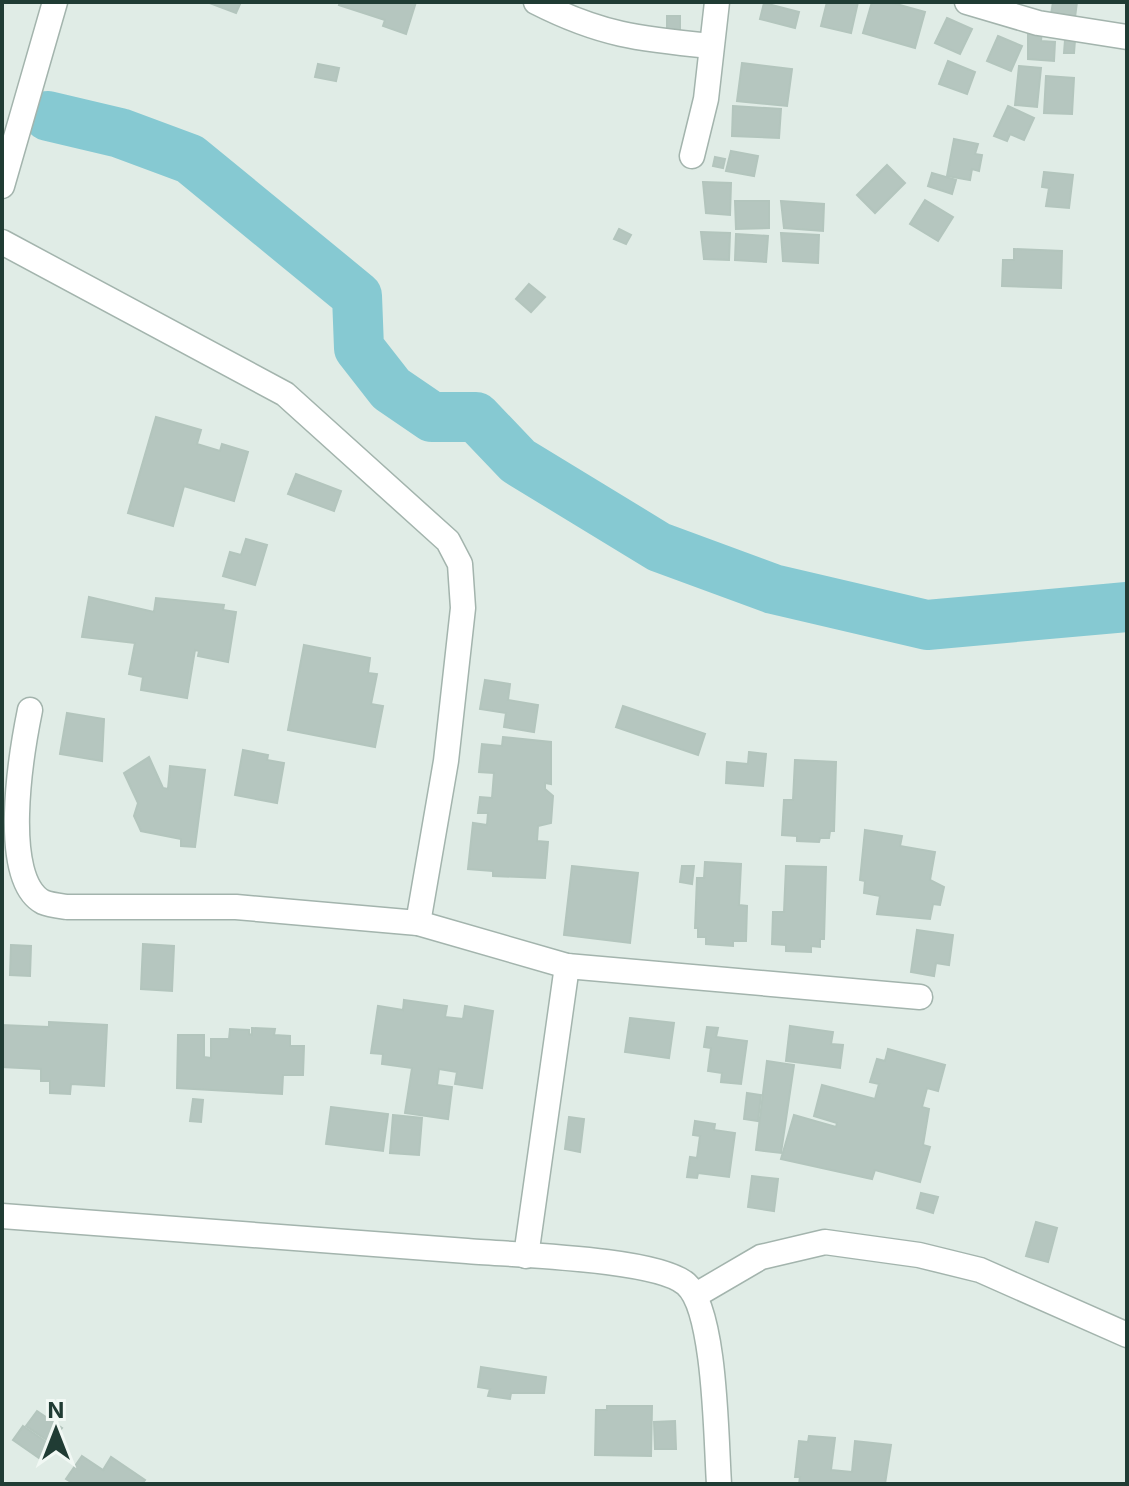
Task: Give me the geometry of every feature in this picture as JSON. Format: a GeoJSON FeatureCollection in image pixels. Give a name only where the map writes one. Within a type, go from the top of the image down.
{"type":"FeatureCollection","features":[{"type":"Feature","properties":{"kind":"street"},"geometry":{"type":"LineString","coordinates":[[2,186],[55,2]]}},
{"type":"Feature","properties":{"kind":"street"},"geometry":{"type":"LineString","coordinates":[[536,2],[592,28],[626,38],[711,46]]}},
{"type":"Feature","properties":{"kind":"street"},"geometry":{"type":"LineString","coordinates":[[692,156],[706,99],[717,2]]}},
{"type":"Feature","properties":{"kind":"street"},"geometry":{"type":"LineString","coordinates":[[967,2],[1048,25],[1127,37]]}},
{"type":"Feature","properties":{"kind":"street"},"geometry":{"type":"LineString","coordinates":[[2,242],[285,394],[448,541],[460,564],[463,608],[446,761],[418,923]]}},
{"type":"Feature","properties":{"kind":"street"},"geometry":{"type":"LineString","coordinates":[[30,710],[16,779],[12,841],[15,864],[25,887],[42,902],[67,907],[236,907],[418,923],[567,966],[920,997]]}},
{"type":"Feature","properties":{"kind":"street"},"geometry":{"type":"LineString","coordinates":[[526,1256],[567,966]]}},
{"type":"Feature","properties":{"kind":"street"},"geometry":{"type":"LineString","coordinates":[[2,1216],[526,1256],[652,1270],[686,1283],[696,1295],[709,1348],[719,1484]]}},
{"type":"Feature","properties":{"kind":"street"},"geometry":{"type":"LineString","coordinates":[[696,1295],[761,1257],[825,1242],[919,1255],[980,1270],[1127,1335]]}},
{"type":"Feature","properties":{"kind":"building"},"geometry":{"type":"Polygon","coordinates":[[[207,2],[241,2],[236,13],[207,2]]]}},
{"type":"Feature","properties":{"kind":"building"},"geometry":{"type":"Polygon","coordinates":[[[340,2],[416,2],[406,34],[383,26],[385,20],[339,5],[340,2]]]}},
{"type":"Feature","properties":{"kind":"building"},"geometry":{"type":"Polygon","coordinates":[[[827,2],[858,2],[851,33],[821,26],[827,2]]]}},
{"type":"Feature","properties":{"kind":"building"},"geometry":{"type":"Polygon","coordinates":[[[872,2],[889,2],[925,12],[915,48],[863,33],[872,2]]]}},
{"type":"Feature","properties":{"kind":"building"},"geometry":{"type":"Polygon","coordinates":[[[1053,2],[1077,2],[1074,25],[1050,21],[1053,2]]]}},
{"type":"Feature","properties":{"kind":"building"},"geometry":{"type":"Polygon","coordinates":[[[764,3],[799,12],[795,28],[760,19],[764,3]]]}},
{"type":"Feature","properties":{"kind":"building"},"geometry":{"type":"Polygon","coordinates":[[[667,16],[680,16],[680,33],[667,32],[667,16]]]}},
{"type":"Feature","properties":{"kind":"building"},"geometry":{"type":"Polygon","coordinates":[[[947,18],[972,29],[960,54],[935,43],[947,18]]]}},
{"type":"Feature","properties":{"kind":"building"},"geometry":{"type":"Polygon","coordinates":[[[1028,30],[1042,31],[1041,41],[1055,42],[1054,61],[1028,59],[1028,30]]]}},
{"type":"Feature","properties":{"kind":"building"},"geometry":{"type":"Polygon","coordinates":[[[998,36],[1022,46],[1011,71],[987,61],[998,36]]]}},
{"type":"Feature","properties":{"kind":"building"},"geometry":{"type":"Polygon","coordinates":[[[1065,40],[1075,40],[1074,53],[1064,53],[1065,40]]]}},
{"type":"Feature","properties":{"kind":"building"},"geometry":{"type":"Polygon","coordinates":[[[948,61],[975,72],[967,94],[939,84],[948,61]]]}},
{"type":"Feature","properties":{"kind":"building"},"geometry":{"type":"Polygon","coordinates":[[[742,63],[792,69],[787,106],[737,101],[742,63]]]}},
{"type":"Feature","properties":{"kind":"building"},"geometry":{"type":"Polygon","coordinates":[[[318,64],[339,68],[336,81],[315,77],[318,64]]]}},
{"type":"Feature","properties":{"kind":"building"},"geometry":{"type":"Polygon","coordinates":[[[1019,66],[1041,68],[1037,107],[1015,105],[1019,66]]]}},
{"type":"Feature","properties":{"kind":"building"},"geometry":{"type":"Polygon","coordinates":[[[1046,76],[1074,78],[1072,114],[1044,113],[1046,76]]]}},
{"type":"Feature","properties":{"kind":"building"},"geometry":{"type":"Polygon","coordinates":[[[733,106],[781,109],[779,138],[732,136],[733,106]]]}},
{"type":"Feature","properties":{"kind":"building"},"geometry":{"type":"Polygon","coordinates":[[[1008,106],[1034,118],[1024,140],[1010,134],[1007,141],[994,136],[1008,106]]]}},
{"type":"Feature","properties":{"kind":"building"},"geometry":{"type":"Polygon","coordinates":[[[954,139],[978,144],[975,154],[982,155],[979,171],[972,169],[970,180],[947,176],[954,139]]]}},
{"type":"Feature","properties":{"kind":"building"},"geometry":{"type":"Polygon","coordinates":[[[731,151],[758,156],[754,176],[726,171],[731,151]]]}},
{"type":"Feature","properties":{"kind":"building"},"geometry":{"type":"Polygon","coordinates":[[[715,157],[725,159],[723,168],[713,166],[715,157]]]}},
{"type":"Feature","properties":{"kind":"building"},"geometry":{"type":"Polygon","coordinates":[[[887,165],[905,183],[875,213],[857,195],[887,165]]]}},
{"type":"Feature","properties":{"kind":"building"},"geometry":{"type":"Polygon","coordinates":[[[1044,172],[1073,175],[1069,208],[1046,206],[1049,188],[1042,187],[1044,172]]]}},
{"type":"Feature","properties":{"kind":"building"},"geometry":{"type":"Polygon","coordinates":[[[932,173],[956,180],[952,194],[928,186],[932,173]]]}},
{"type":"Feature","properties":{"kind":"building"},"geometry":{"type":"Polygon","coordinates":[[[703,182],[731,183],[730,215],[706,213],[703,182]]]}},
{"type":"Feature","properties":{"kind":"building"},"geometry":{"type":"Polygon","coordinates":[[[925,200],[953,217],[938,241],[910,224],[925,200]]]}},
{"type":"Feature","properties":{"kind":"building"},"geometry":{"type":"Polygon","coordinates":[[[735,201],[769,201],[769,228],[736,229],[735,201]]]}},
{"type":"Feature","properties":{"kind":"building"},"geometry":{"type":"Polygon","coordinates":[[[781,201],[824,204],[823,231],[784,228],[781,201]]]}},
{"type":"Feature","properties":{"kind":"building"},"geometry":{"type":"Polygon","coordinates":[[[619,229],[631,235],[626,244],[614,239],[619,229]]]}},
{"type":"Feature","properties":{"kind":"building"},"geometry":{"type":"Polygon","coordinates":[[[701,232],[730,233],[729,260],[704,259],[701,232]]]}},
{"type":"Feature","properties":{"kind":"building"},"geometry":{"type":"Polygon","coordinates":[[[781,233],[819,235],[818,263],[783,261],[781,233]]]}},
{"type":"Feature","properties":{"kind":"building"},"geometry":{"type":"Polygon","coordinates":[[[736,234],[768,236],[766,262],[735,260],[736,234]]]}},
{"type":"Feature","properties":{"kind":"building"},"geometry":{"type":"Polygon","coordinates":[[[1014,249],[1062,251],[1061,288],[1002,286],[1003,260],[1014,260],[1014,249]]]}},
{"type":"Feature","properties":{"kind":"building"},"geometry":{"type":"Polygon","coordinates":[[[529,284],[545,297],[531,312],[516,299],[529,284]]]}},
{"type":"Feature","properties":{"kind":"building"},"geometry":{"type":"Polygon","coordinates":[[[156,417],[201,430],[197,444],[220,451],[222,444],[248,452],[234,501],[184,486],[173,526],[128,513],[156,417]]]}},
{"type":"Feature","properties":{"kind":"building"},"geometry":{"type":"Polygon","coordinates":[[[296,474],[341,491],[334,511],[288,494],[296,474]]]}},
{"type":"Feature","properties":{"kind":"building"},"geometry":{"type":"Polygon","coordinates":[[[246,539],[267,545],[255,585],[223,576],[230,552],[241,555],[246,539]]]}},
{"type":"Feature","properties":{"kind":"building"},"geometry":{"type":"Polygon","coordinates":[[[89,597],[154,612],[156,598],[224,605],[223,610],[236,612],[228,662],[198,656],[199,651],[195,650],[187,698],[141,690],[143,677],[129,674],[135,643],[82,637],[89,597]]]}},
{"type":"Feature","properties":{"kind":"building"},"geometry":{"type":"Polygon","coordinates":[[[304,645],[370,658],[368,673],[377,674],[371,704],[383,706],[375,747],[288,730],[304,645]]]}},
{"type":"Feature","properties":{"kind":"building"},"geometry":{"type":"Polygon","coordinates":[[[485,680],[510,684],[508,700],[538,705],[534,732],[504,727],[506,713],[480,709],[485,680]]]}},
{"type":"Feature","properties":{"kind":"building"},"geometry":{"type":"Polygon","coordinates":[[[623,706],[705,734],[698,755],[616,727],[623,706]]]}},
{"type":"Feature","properties":{"kind":"building"},"geometry":{"type":"Polygon","coordinates":[[[67,713],[104,719],[102,761],[60,754],[67,713]]]}},
{"type":"Feature","properties":{"kind":"building"},"geometry":{"type":"Polygon","coordinates":[[[503,737],[551,742],[551,784],[545,783],[545,789],[553,796],[551,823],[538,826],[537,841],[548,842],[545,878],[493,876],[493,871],[468,869],[473,823],[487,825],[488,813],[478,813],[480,797],[492,798],[494,773],[479,772],[482,744],[502,746],[503,737]]]}},
{"type":"Feature","properties":{"kind":"building"},"geometry":{"type":"Polygon","coordinates":[[[243,750],[268,755],[267,760],[284,763],[277,803],[235,795],[243,750]]]}},
{"type":"Feature","properties":{"kind":"building"},"geometry":{"type":"Polygon","coordinates":[[[749,752],[766,754],[763,786],[726,783],[727,762],[748,764],[749,752]]]}},
{"type":"Feature","properties":{"kind":"building"},"geometry":{"type":"Polygon","coordinates":[[[149,757],[163,788],[168,789],[170,766],[205,770],[195,847],[181,846],[181,839],[141,831],[134,816],[138,803],[124,773],[149,757]]]}},
{"type":"Feature","properties":{"kind":"building"},"geometry":{"type":"Polygon","coordinates":[[[795,760],[836,762],[834,831],[830,831],[829,838],[820,838],[819,842],[797,841],[797,836],[782,835],[784,800],[793,800],[795,760]]]}},
{"type":"Feature","properties":{"kind":"building"},"geometry":{"type":"Polygon","coordinates":[[[865,830],[902,836],[900,846],[935,852],[930,880],[944,887],[940,905],[933,904],[930,919],[877,914],[880,896],[864,893],[865,881],[860,880],[865,830]]]}},
{"type":"Feature","properties":{"kind":"building"},"geometry":{"type":"Polygon","coordinates":[[[705,862],[741,864],[739,905],[747,906],[746,941],[733,941],[733,946],[706,944],[706,937],[698,937],[698,928],[695,928],[697,878],[704,878],[705,862]]]}},
{"type":"Feature","properties":{"kind":"building"},"geometry":{"type":"Polygon","coordinates":[[[572,866],[638,873],[630,943],[564,935],[572,866]]]}},
{"type":"Feature","properties":{"kind":"building"},"geometry":{"type":"Polygon","coordinates":[[[682,866],[694,866],[692,884],[680,882],[682,866]]]}},
{"type":"Feature","properties":{"kind":"building"},"geometry":{"type":"Polygon","coordinates":[[[786,866],[826,867],[824,939],[820,939],[820,947],[811,946],[811,952],[786,951],[786,945],[772,944],[773,912],[784,912],[786,866]]]}},
{"type":"Feature","properties":{"kind":"building"},"geometry":{"type":"Polygon","coordinates":[[[917,930],[953,935],[949,965],[936,963],[934,976],[911,972],[917,930]]]}},
{"type":"Feature","properties":{"kind":"building"},"geometry":{"type":"Polygon","coordinates":[[[143,944],[174,946],[172,991],[141,989],[143,944]]]}},
{"type":"Feature","properties":{"kind":"building"},"geometry":{"type":"Polygon","coordinates":[[[11,945],[31,946],[30,976],[10,975],[11,945]]]}},
{"type":"Feature","properties":{"kind":"building"},"geometry":{"type":"Polygon","coordinates":[[[404,1000],[447,1006],[445,1017],[463,1019],[465,1006],[493,1011],[482,1088],[455,1084],[457,1072],[439,1069],[437,1085],[452,1087],[448,1119],[405,1113],[412,1068],[382,1064],[383,1054],[371,1053],[378,1006],[403,1010],[404,1000]]]}},
{"type":"Feature","properties":{"kind":"building"},"geometry":{"type":"Polygon","coordinates":[[[630,1018],[674,1023],[669,1058],[625,1052],[630,1018]]]}},
{"type":"Feature","properties":{"kind":"building"},"geometry":{"type":"Polygon","coordinates":[[[49,1022],[107,1025],[104,1086],[71,1084],[70,1094],[50,1093],[50,1081],[41,1081],[41,1069],[2,1067],[2,1025],[49,1027],[49,1022]]]}},
{"type":"Feature","properties":{"kind":"building"},"geometry":{"type":"Polygon","coordinates":[[[790,1026],[833,1032],[831,1044],[843,1045],[840,1068],[786,1061],[790,1026]]]}},
{"type":"Feature","properties":{"kind":"building"},"geometry":{"type":"Polygon","coordinates":[[[707,1027],[718,1028],[716,1037],[747,1041],[741,1084],[721,1082],[722,1073],[708,1071],[711,1048],[704,1047],[707,1027]]]}},
{"type":"Feature","properties":{"kind":"building"},"geometry":{"type":"Polygon","coordinates":[[[252,1028],[275,1029],[274,1035],[290,1036],[290,1046],[304,1046],[303,1075],[283,1075],[282,1094],[177,1088],[178,1035],[204,1035],[204,1057],[211,1058],[211,1039],[229,1039],[230,1029],[249,1030],[252,1035],[252,1028]]]}},
{"type":"Feature","properties":{"kind":"building"},"geometry":{"type":"Polygon","coordinates":[[[888,1049],[945,1065],[938,1091],[927,1088],[922,1107],[929,1109],[923,1145],[930,1147],[920,1182],[875,1170],[872,1179],[781,1159],[794,1115],[836,1127],[837,1123],[814,1116],[822,1085],[875,1099],[879,1084],[870,1082],[877,1059],[885,1061],[888,1049]]]}},
{"type":"Feature","properties":{"kind":"building"},"geometry":{"type":"Polygon","coordinates":[[[767,1061],[794,1065],[781,1153],[756,1150],[767,1061]]]}},
{"type":"Feature","properties":{"kind":"building"},"geometry":{"type":"Polygon","coordinates":[[[747,1093],[761,1095],[758,1121],[744,1119],[747,1093]]]}},
{"type":"Feature","properties":{"kind":"building"},"geometry":{"type":"Polygon","coordinates":[[[193,1099],[203,1100],[201,1122],[190,1121],[193,1099]]]}},
{"type":"Feature","properties":{"kind":"building"},"geometry":{"type":"Polygon","coordinates":[[[331,1107],[388,1114],[383,1151],[326,1144],[331,1107]]]}},
{"type":"Feature","properties":{"kind":"building"},"geometry":{"type":"Polygon","coordinates":[[[393,1115],[422,1118],[419,1155],[390,1153],[393,1115]]]}},
{"type":"Feature","properties":{"kind":"building"},"geometry":{"type":"Polygon","coordinates":[[[569,1117],[584,1119],[580,1152],[565,1149],[569,1117]]]}},
{"type":"Feature","properties":{"kind":"building"},"geometry":{"type":"Polygon","coordinates":[[[695,1121],[715,1124],[714,1130],[735,1133],[729,1177],[698,1173],[697,1178],[687,1177],[690,1157],[697,1158],[700,1136],[693,1135],[695,1121]]]}},
{"type":"Feature","properties":{"kind":"building"},"geometry":{"type":"Polygon","coordinates":[[[752,1176],[778,1179],[774,1211],[748,1207],[752,1176]]]}},
{"type":"Feature","properties":{"kind":"building"},"geometry":{"type":"Polygon","coordinates":[[[921,1193],[938,1197],[933,1213],[917,1208],[921,1193]]]}},
{"type":"Feature","properties":{"kind":"building"},"geometry":{"type":"Polygon","coordinates":[[[1036,1222],[1057,1228],[1048,1262],[1026,1256],[1036,1222]]]}},
{"type":"Feature","properties":{"kind":"building"},"geometry":{"type":"Polygon","coordinates":[[[481,1367],[546,1377],[544,1393],[511,1393],[510,1399],[488,1396],[490,1389],[478,1387],[481,1367]]]}},
{"type":"Feature","properties":{"kind":"building"},"geometry":{"type":"Polygon","coordinates":[[[607,1406],[652,1406],[651,1456],[595,1455],[596,1410],[607,1410],[607,1406]]]}},
{"type":"Feature","properties":{"kind":"building"},"geometry":{"type":"Polygon","coordinates":[[[37,1411],[62,1428],[51,1443],[26,1426],[37,1411]]]}},
{"type":"Feature","properties":{"kind":"building"},"geometry":{"type":"Polygon","coordinates":[[[675,1421],[676,1449],[655,1449],[654,1422],[675,1421]]]}},
{"type":"Feature","properties":{"kind":"building"},"geometry":{"type":"Polygon","coordinates":[[[23,1426],[52,1446],[42,1460],[13,1440],[23,1426]]]}},
{"type":"Feature","properties":{"kind":"building"},"geometry":{"type":"Polygon","coordinates":[[[809,1436],[835,1438],[831,1470],[852,1472],[855,1441],[891,1445],[885,1484],[799,1484],[800,1477],[795,1477],[799,1441],[808,1442],[809,1436]]]}},
{"type":"Feature","properties":{"kind":"building"},"geometry":{"type":"Polygon","coordinates":[[[82,1456],[103,1470],[111,1457],[145,1480],[142,1484],[74,1484],[66,1479],[82,1456]]]}},
{"type":"Feature","properties":{"kind":"waterway"},"geometry":{"type":"LineString","coordinates":[[48,116],[120,133],[190,159],[357,296],[359,348],[391,389],[432,417],[476,417],[518,461],[659,547],[773,589],[927,625],[1127,607]]}}]}
